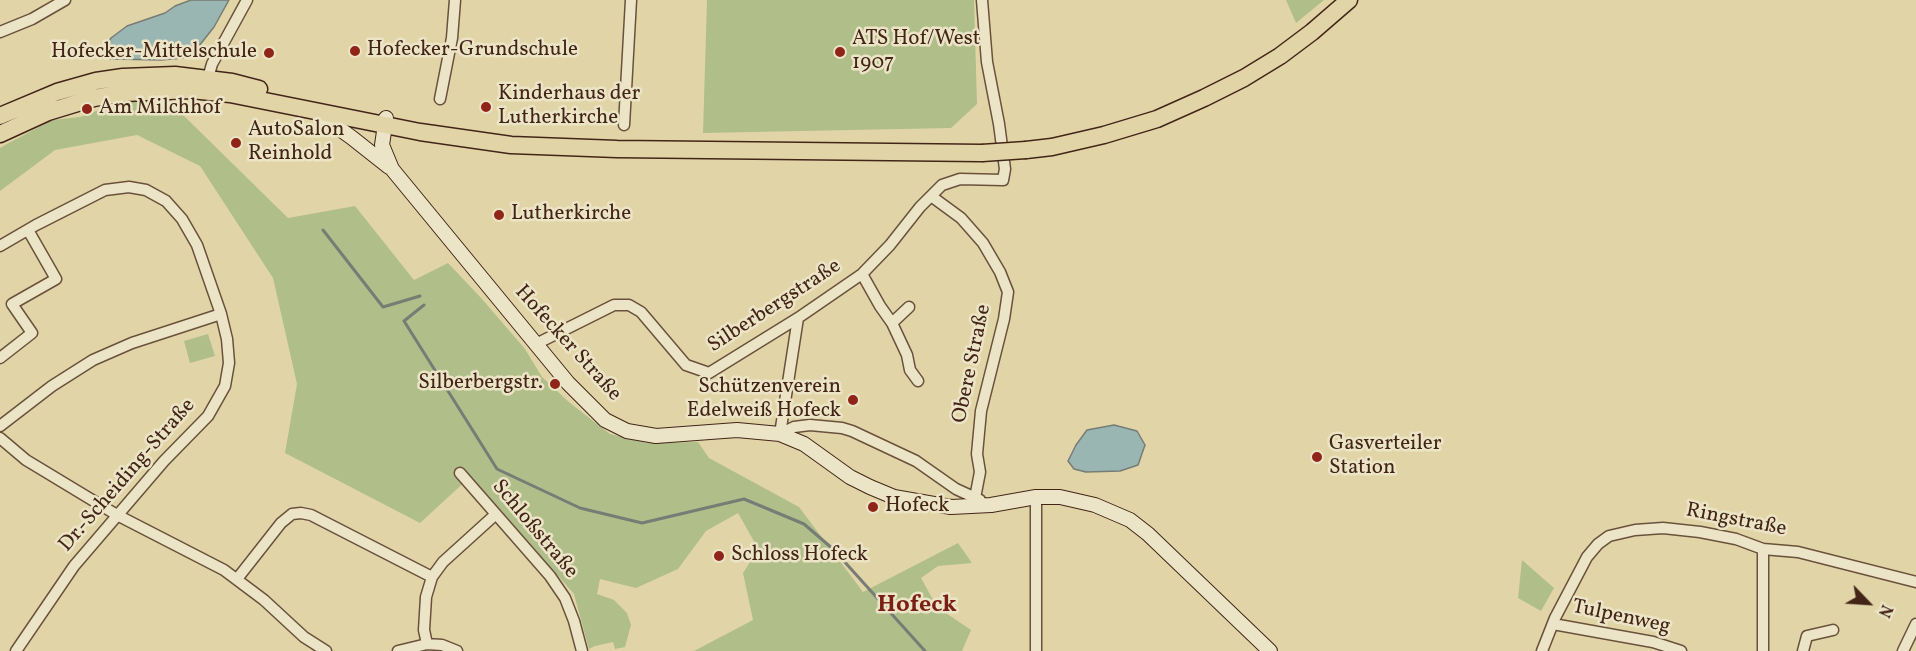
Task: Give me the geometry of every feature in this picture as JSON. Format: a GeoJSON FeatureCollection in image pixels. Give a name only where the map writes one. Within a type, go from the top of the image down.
{"type":"FeatureCollection","features":[{"type":"Feature","properties":{"kind":"main road"},"geometry":{"type":"LineString","coordinates":[[0,134],[48,112],[94,98],[237,83],[385,121],[511,145],[617,149],[981,153],[1026,150],[1052,147],[1113,133],[1157,119],[1204,98],[1244,78],[1280,56],[1349,0]]}},
{"type":"Feature","properties":{"kind":"main road"},"geometry":{"type":"LineString","coordinates":[[0,116],[57,92],[96,81],[152,75],[206,85],[230,93],[314,111],[385,121]]}},
{"type":"Feature","properties":{"kind":"main road","name":"Hofecker Straße"},"geometry":{"type":"LineString","coordinates":[[314,111],[353,138],[392,170],[568,383],[605,420],[627,431],[656,436],[737,430],[780,434],[804,444],[850,477],[894,497],[951,507],[992,505],[1036,497],[1060,497],[1095,505],[1130,520],[1148,534],[1270,651]]}},
{"type":"Feature","properties":{"kind":"main road","name":"Hofecker Straße"},"geometry":{"type":"LineString","coordinates":[[385,121],[382,145],[392,170]]}},
{"type":"Feature","properties":{"kind":"street"},"geometry":{"type":"LineString","coordinates":[[0,32],[32,19],[65,0]]}},
{"type":"Feature","properties":{"kind":"street"},"geometry":{"type":"LineString","coordinates":[[206,85],[212,64],[247,0]]}},
{"type":"Feature","properties":{"kind":"street"},"geometry":{"type":"LineString","coordinates":[[441,99],[452,38],[455,0]]}},
{"type":"Feature","properties":{"kind":"street"},"geometry":{"type":"LineString","coordinates":[[624,125],[630,0]]}},
{"type":"Feature","properties":{"kind":"street","name":"Silberbergstraße"},"geometry":{"type":"LineString","coordinates":[[536,344],[614,305],[629,304],[641,312],[686,365],[709,373],[798,318],[862,274],[942,185],[960,179],[1003,180],[1005,175],[999,124],[986,53],[982,0]]}},
{"type":"Feature","properties":{"kind":"street","name":"Dr.-Scheiding-Straße"},"geometry":{"type":"LineString","coordinates":[[0,246],[105,190],[129,187],[146,190],[166,201],[182,219],[197,245],[221,314],[227,339],[229,363],[225,387],[208,416],[164,461],[74,566],[16,651]]}},
{"type":"Feature","properties":{"kind":"street","name":"Obere Straße"},"geometry":{"type":"LineString","coordinates":[[931,195],[961,218],[983,243],[1008,292],[1004,319],[981,411],[977,454],[980,472],[975,498]]}},
{"type":"Feature","properties":{"kind":"street"},"geometry":{"type":"LineString","coordinates":[[0,358],[32,333],[12,304],[56,279],[28,230]]}},
{"type":"Feature","properties":{"kind":"street"},"geometry":{"type":"LineString","coordinates":[[862,274],[892,323],[907,355],[910,370],[918,381]]}},
{"type":"Feature","properties":{"kind":"street"},"geometry":{"type":"LineString","coordinates":[[892,323],[909,307]]}},
{"type":"Feature","properties":{"kind":"street"},"geometry":{"type":"LineString","coordinates":[[0,426],[52,386],[93,360],[132,343],[221,314]]}},
{"type":"Feature","properties":{"kind":"street"},"geometry":{"type":"LineString","coordinates":[[780,434],[798,318]]}},
{"type":"Feature","properties":{"kind":"street"},"geometry":{"type":"LineString","coordinates":[[780,434],[794,427],[810,426],[852,431],[916,461],[956,489],[992,505]]}},
{"type":"Feature","properties":{"kind":"street"},"geometry":{"type":"LineString","coordinates":[[0,438],[26,460],[117,515],[237,579],[304,637],[326,651]]}},
{"type":"Feature","properties":{"kind":"street","name":"Schloßstraße"},"geometry":{"type":"LineString","coordinates":[[460,473],[550,576],[565,598],[582,651]]}},
{"type":"Feature","properties":{"kind":"street"},"geometry":{"type":"LineString","coordinates":[[1036,497],[1036,651]]}},
{"type":"Feature","properties":{"kind":"street"},"geometry":{"type":"LineString","coordinates":[[237,579],[281,523],[292,514],[302,513],[311,515],[432,577]]}},
{"type":"Feature","properties":{"kind":"street"},"geometry":{"type":"LineString","coordinates":[[427,644],[424,630],[426,597],[432,577],[443,561],[496,514]]}},
{"type":"Feature","properties":{"kind":"street","name":"Ringstraße"},"geometry":{"type":"LineString","coordinates":[[1542,651],[1587,557],[1598,544],[1609,536],[1635,530],[1663,528],[1700,532],[1736,539],[1763,549],[1798,552],[1916,582]]}},
{"type":"Feature","properties":{"kind":"street"},"geometry":{"type":"LineString","coordinates":[[1762,651],[1763,549]]}},
{"type":"Feature","properties":{"kind":"street","name":"Tulpenweg"},"geometry":{"type":"LineString","coordinates":[[1553,624],[1653,642],[1681,651]]}},
{"type":"Feature","properties":{"kind":"street"},"geometry":{"type":"LineString","coordinates":[[1904,651],[1916,624]]}},
{"type":"Feature","properties":{"kind":"street"},"geometry":{"type":"LineString","coordinates":[[1803,651],[1806,636],[1833,630]]}},
{"type":"Feature","properties":{"kind":"street"},"geometry":{"type":"LineString","coordinates":[[398,651],[427,644],[442,645],[458,651]]}},
{"type":"Feature","properties":{"kind":"green space","name":"ATS Hof/West 1907"},"geometry":{"type":"Polygon","coordinates":[[[707,0],[974,0],[977,104],[951,128],[703,133],[707,0]]]}},
{"type":"Feature","properties":{"kind":"green space"},"geometry":{"type":"Polygon","coordinates":[[[1286,0],[1324,0],[1296,23],[1286,0]]]}},
{"type":"Feature","properties":{"kind":"green space"},"geometry":{"type":"Polygon","coordinates":[[[147,100],[179,111],[288,218],[355,206],[414,280],[448,263],[525,349],[542,377],[570,403],[610,434],[648,443],[698,442],[709,458],[799,507],[863,592],[958,543],[972,563],[938,566],[921,578],[937,607],[971,630],[962,651],[694,651],[753,620],[743,573],[752,559],[755,543],[738,513],[706,531],[678,569],[636,588],[600,579],[597,594],[614,600],[627,613],[631,625],[625,647],[615,649],[613,642],[589,649],[574,594],[496,505],[469,478],[420,523],[285,453],[297,384],[273,278],[200,166],[137,135],[55,150],[0,191],[0,148],[52,120],[80,117],[112,105],[147,100]]]}},
{"type":"Feature","properties":{"kind":"green space"},"geometry":{"type":"Polygon","coordinates":[[[208,334],[215,356],[190,363],[184,341],[208,334]]]}},
{"type":"Feature","properties":{"kind":"green space"},"geometry":{"type":"Polygon","coordinates":[[[1522,560],[1554,588],[1541,611],[1518,598],[1522,560]]]}},
{"type":"Feature","properties":{"kind":"water"},"geometry":{"type":"Polygon","coordinates":[[[191,0],[229,0],[214,27],[195,51],[183,58],[110,59],[106,53],[108,43],[127,26],[165,13],[191,0]]]}},
{"type":"Feature","properties":{"kind":"water"},"geometry":{"type":"Polygon","coordinates":[[[1114,425],[1137,431],[1145,445],[1138,465],[1120,471],[1086,472],[1074,469],[1068,461],[1087,430],[1114,425]]]}},
{"type":"Feature","properties":{"kind":"waterway"},"geometry":{"type":"LineString","coordinates":[[323,230],[383,307],[420,296]]}},
{"type":"Feature","properties":{"kind":"waterway"},"geometry":{"type":"LineString","coordinates":[[424,305],[404,321],[497,469],[580,508],[642,523],[744,499],[804,524],[833,549],[925,651]]}},
{"type":"Feature","properties":{"kind":"place","name":"Hofecker-Grundschule"},"geometry":{"type":"Point","coordinates":[355,51]}},
{"type":"Feature","properties":{"kind":"place","name":"ATS Hof/West 1907"},"geometry":{"type":"Point","coordinates":[840,52]}},
{"type":"Feature","properties":{"kind":"place","name":"Hofecker-Mittelschule"},"geometry":{"type":"Point","coordinates":[269,53]}},
{"type":"Feature","properties":{"kind":"place","name":"Kinderhaus der Lutherkirche"},"geometry":{"type":"Point","coordinates":[486,107]}},
{"type":"Feature","properties":{"kind":"place","name":"Am Milchhof"},"geometry":{"type":"Point","coordinates":[87,109]}},
{"type":"Feature","properties":{"kind":"place","name":"AutoSalon Reinhold"},"geometry":{"type":"Point","coordinates":[236,143]}},
{"type":"Feature","properties":{"kind":"place","name":"Lutherkirche"},"geometry":{"type":"Point","coordinates":[499,215]}},
{"type":"Feature","properties":{"kind":"place","name":"Silberbergstr."},"geometry":{"type":"Point","coordinates":[555,384]}},
{"type":"Feature","properties":{"kind":"place","name":"Schützenverein Edelweiß Hofeck"},"geometry":{"type":"Point","coordinates":[853,400]}},
{"type":"Feature","properties":{"kind":"place","name":"Gasverteiler Station"},"geometry":{"type":"Point","coordinates":[1317,457]}},
{"type":"Feature","properties":{"kind":"place","name":"Hofeck"},"geometry":{"type":"Point","coordinates":[873,507]}},
{"type":"Feature","properties":{"kind":"place","name":"Schloss Hofeck"},"geometry":{"type":"Point","coordinates":[719,556]}},
{"type":"Feature","properties":{"kind":"district","name":"Hofeck"},"geometry":{"type":"Point","coordinates":[917,607]}}]}
